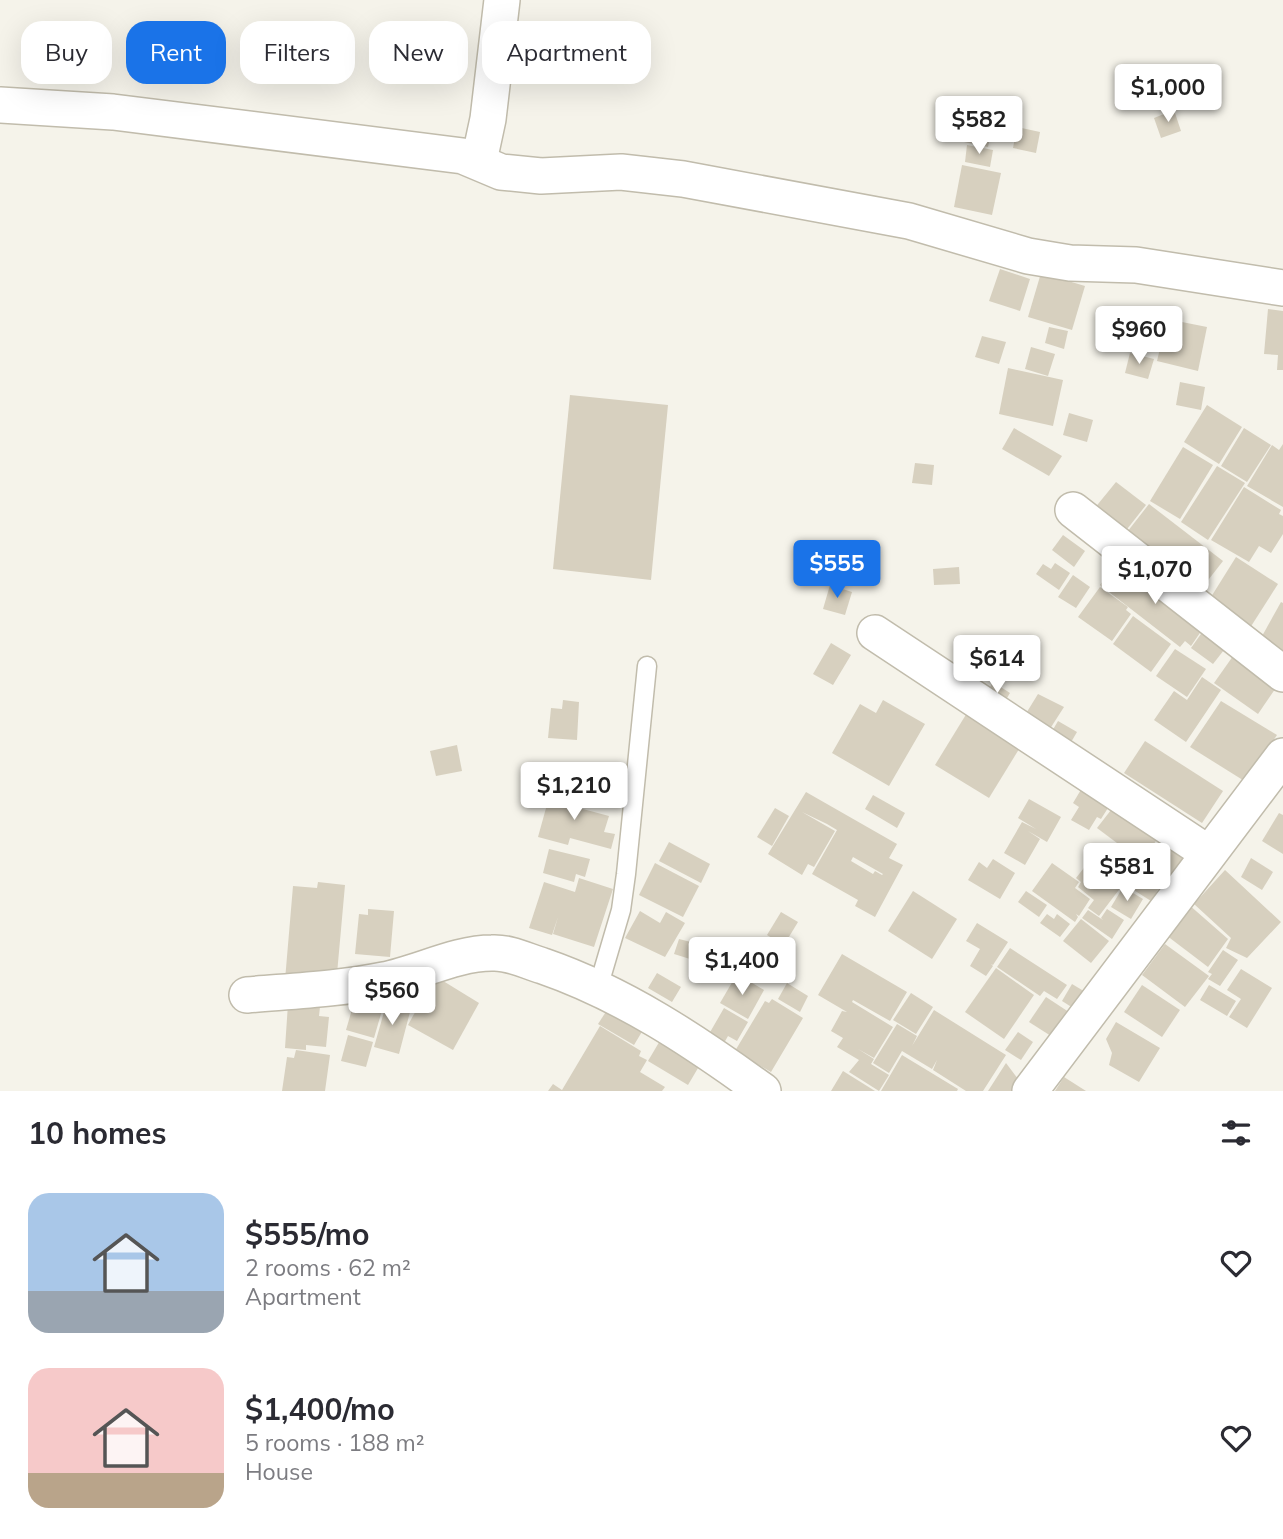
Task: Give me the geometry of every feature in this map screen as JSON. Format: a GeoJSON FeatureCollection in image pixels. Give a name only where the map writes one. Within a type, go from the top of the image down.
{"type":"FeatureCollection","features":[{"type":"Feature","properties":{"kind":"street"},"geometry":{"type":"LineString","coordinates":[[479,161],[488,119],[502,0]]}},
{"type":"Feature","properties":{"kind":"street"},"geometry":{"type":"LineString","coordinates":[[0,105],[113,112],[463,156],[501,172],[541,176],[621,172],[683,179],[909,221],[1028,256],[1070,263],[1136,265],[1283,288]]}},
{"type":"Feature","properties":{"kind":"street"},"geometry":{"type":"LineString","coordinates":[[1073,510],[1283,674]]}},
{"type":"Feature","properties":{"kind":"street"},"geometry":{"type":"LineString","coordinates":[[875,633],[1208,853]]}},
{"type":"Feature","properties":{"kind":"street"},"geometry":{"type":"LineString","coordinates":[[1030,1091],[1208,853],[1278,773]]}},
{"type":"Feature","properties":{"kind":"street"},"geometry":{"type":"LineString","coordinates":[[247,995],[354,985],[493,953],[508,954],[598,988],[666,1024],[763,1091]]}},
{"type":"Feature","properties":{"kind":"lane"},"geometry":{"type":"LineString","coordinates":[[598,988],[621,909],[631,836],[647,666]]}},
{"type":"Feature","properties":{"kind":"building"},"geometry":{"type":"Polygon","coordinates":[[[1174,110],[1181,131],[1161,138],[1154,118],[1174,110]]]}},
{"type":"Feature","properties":{"kind":"building"},"geometry":{"type":"Polygon","coordinates":[[[950,111],[994,120],[988,147],[945,138],[950,111]]]}},
{"type":"Feature","properties":{"kind":"building"},"geometry":{"type":"Polygon","coordinates":[[[1017,127],[1040,132],[1036,153],[1013,148],[1017,127]]]}},
{"type":"Feature","properties":{"kind":"building"},"geometry":{"type":"Polygon","coordinates":[[[967,145],[993,150],[990,167],[965,162],[967,145]]]}},
{"type":"Feature","properties":{"kind":"building"},"geometry":{"type":"Polygon","coordinates":[[[962,165],[1001,173],[992,215],[954,207],[962,165]]]}},
{"type":"Feature","properties":{"kind":"building"},"geometry":{"type":"Polygon","coordinates":[[[1000,269],[1030,279],[1020,311],[989,301],[1000,269]]]}},
{"type":"Feature","properties":{"kind":"building"},"geometry":{"type":"Polygon","coordinates":[[[1041,273],[1085,286],[1072,330],[1028,317],[1041,273]]]}},
{"type":"Feature","properties":{"kind":"building"},"geometry":{"type":"Polygon","coordinates":[[[1268,309],[1283,311],[1283,370],[1277,370],[1278,355],[1264,354],[1268,309]]]}},
{"type":"Feature","properties":{"kind":"building"},"geometry":{"type":"Polygon","coordinates":[[[1167,319],[1207,327],[1198,371],[1157,361],[1167,319]]]}},
{"type":"Feature","properties":{"kind":"building"},"geometry":{"type":"Polygon","coordinates":[[[1049,327],[1068,331],[1064,349],[1045,343],[1049,327]]]}},
{"type":"Feature","properties":{"kind":"building"},"geometry":{"type":"Polygon","coordinates":[[[982,336],[1006,342],[999,364],[975,357],[982,336]]]}},
{"type":"Feature","properties":{"kind":"building"},"geometry":{"type":"Polygon","coordinates":[[[1031,347],[1055,354],[1048,376],[1025,369],[1031,347]]]}},
{"type":"Feature","properties":{"kind":"building"},"geometry":{"type":"Polygon","coordinates":[[[1130,353],[1154,359],[1148,379],[1125,373],[1130,353]]]}},
{"type":"Feature","properties":{"kind":"building"},"geometry":{"type":"Polygon","coordinates":[[[1008,368],[1063,380],[1053,426],[999,414],[1008,368]]]}},
{"type":"Feature","properties":{"kind":"building"},"geometry":{"type":"Polygon","coordinates":[[[1180,382],[1205,387],[1201,410],[1176,405],[1180,382]]]}},
{"type":"Feature","properties":{"kind":"building"},"geometry":{"type":"Polygon","coordinates":[[[570,395],[668,405],[651,580],[553,569],[570,395]]]}},
{"type":"Feature","properties":{"kind":"building"},"geometry":{"type":"Polygon","coordinates":[[[1207,405],[1242,427],[1219,464],[1184,442],[1207,405]]]}},
{"type":"Feature","properties":{"kind":"building"},"geometry":{"type":"Polygon","coordinates":[[[1069,413],[1093,420],[1087,442],[1063,435],[1069,413]]]}},
{"type":"Feature","properties":{"kind":"building"},"geometry":{"type":"Polygon","coordinates":[[[1014,428],[1062,456],[1049,476],[1002,449],[1014,428]]]}},
{"type":"Feature","properties":{"kind":"building"},"geometry":{"type":"Polygon","coordinates":[[[1244,428],[1271,445],[1247,482],[1221,466],[1244,428]]]}},
{"type":"Feature","properties":{"kind":"building"},"geometry":{"type":"Polygon","coordinates":[[[1283,444],[1283,507],[1247,486],[1272,445],[1279,450],[1283,444]]]}},
{"type":"Feature","properties":{"kind":"building"},"geometry":{"type":"Polygon","coordinates":[[[1183,447],[1213,465],[1180,519],[1150,501],[1183,447]]]}},
{"type":"Feature","properties":{"kind":"building"},"geometry":{"type":"Polygon","coordinates":[[[915,463],[934,465],[932,485],[912,483],[915,463]]]}},
{"type":"Feature","properties":{"kind":"building"},"geometry":{"type":"Polygon","coordinates":[[[1217,466],[1245,483],[1208,540],[1181,522],[1217,466]]]}},
{"type":"Feature","properties":{"kind":"building"},"geometry":{"type":"Polygon","coordinates":[[[1116,482],[1146,505],[1124,533],[1094,509],[1116,482]]]}},
{"type":"Feature","properties":{"kind":"building"},"geometry":{"type":"Polygon","coordinates":[[[1244,487],[1281,510],[1279,514],[1283,516],[1283,534],[1271,553],[1259,546],[1249,562],[1211,540],[1244,487]]]}},
{"type":"Feature","properties":{"kind":"building"},"geometry":{"type":"Polygon","coordinates":[[[1149,504],[1223,561],[1198,593],[1124,536],[1149,504]]]}},
{"type":"Feature","properties":{"kind":"building"},"geometry":{"type":"Polygon","coordinates":[[[1063,535],[1085,551],[1074,567],[1052,550],[1063,535]]]}},
{"type":"Feature","properties":{"kind":"building"},"geometry":{"type":"Polygon","coordinates":[[[1236,557],[1278,584],[1248,631],[1206,605],[1236,557]]]}},
{"type":"Feature","properties":{"kind":"building"},"geometry":{"type":"Polygon","coordinates":[[[1055,563],[1070,573],[1059,590],[1036,574],[1043,564],[1051,569],[1055,563]]]}},
{"type":"Feature","properties":{"kind":"building"},"geometry":{"type":"Polygon","coordinates":[[[1134,565],[1206,624],[1191,646],[1185,641],[1180,647],[1100,585],[1110,571],[1122,580],[1134,565]]]}},
{"type":"Feature","properties":{"kind":"building"},"geometry":{"type":"Polygon","coordinates":[[[959,567],[960,584],[934,585],[933,569],[959,567]]]}},
{"type":"Feature","properties":{"kind":"building"},"geometry":{"type":"Polygon","coordinates":[[[1073,575],[1090,587],[1076,608],[1058,597],[1073,575]]]}},
{"type":"Feature","properties":{"kind":"building"},"geometry":{"type":"Polygon","coordinates":[[[830,585],[852,592],[845,615],[823,609],[830,585]]]}},
{"type":"Feature","properties":{"kind":"building"},"geometry":{"type":"Polygon","coordinates":[[[1100,587],[1128,607],[1126,610],[1131,614],[1112,641],[1078,617],[1100,587]]]}},
{"type":"Feature","properties":{"kind":"building"},"geometry":{"type":"Polygon","coordinates":[[[1281,602],[1283,603],[1283,663],[1257,645],[1281,602]]]}},
{"type":"Feature","properties":{"kind":"building"},"geometry":{"type":"Polygon","coordinates":[[[1133,616],[1171,644],[1151,672],[1113,644],[1133,616]]]}},
{"type":"Feature","properties":{"kind":"building"},"geometry":{"type":"Polygon","coordinates":[[[1208,624],[1231,641],[1213,664],[1191,648],[1208,624]]]}},
{"type":"Feature","properties":{"kind":"building"},"geometry":{"type":"Polygon","coordinates":[[[831,643],[851,655],[833,685],[813,674],[831,643]]]}},
{"type":"Feature","properties":{"kind":"building"},"geometry":{"type":"Polygon","coordinates":[[[1175,649],[1206,669],[1187,697],[1156,676],[1175,649]]]}},
{"type":"Feature","properties":{"kind":"building"},"geometry":{"type":"Polygon","coordinates":[[[1238,649],[1282,679],[1258,714],[1214,683],[1238,649]]]}},
{"type":"Feature","properties":{"kind":"building"},"geometry":{"type":"Polygon","coordinates":[[[1202,677],[1221,690],[1186,742],[1154,720],[1174,691],[1187,700],[1202,677]]]}},
{"type":"Feature","properties":{"kind":"building"},"geometry":{"type":"Polygon","coordinates":[[[993,682],[1010,693],[1001,708],[984,698],[993,682]]]}},
{"type":"Feature","properties":{"kind":"building"},"geometry":{"type":"Polygon","coordinates":[[[1038,694],[1064,707],[1046,735],[1022,720],[1038,694]]]}},
{"type":"Feature","properties":{"kind":"building"},"geometry":{"type":"Polygon","coordinates":[[[563,700],[579,702],[577,740],[548,738],[551,708],[562,709],[563,700]]]}},
{"type":"Feature","properties":{"kind":"building"},"geometry":{"type":"Polygon","coordinates":[[[883,700],[925,724],[889,786],[832,753],[860,704],[876,713],[883,700]]]}},
{"type":"Feature","properties":{"kind":"building"},"geometry":{"type":"Polygon","coordinates":[[[1221,701],[1277,735],[1246,782],[1190,747],[1221,701]]]}},
{"type":"Feature","properties":{"kind":"building"},"geometry":{"type":"Polygon","coordinates":[[[970,708],[1024,741],[989,798],[935,765],[970,708]]]}},
{"type":"Feature","properties":{"kind":"building"},"geometry":{"type":"Polygon","coordinates":[[[1058,721],[1077,732],[1067,749],[1048,738],[1058,721]]]}},
{"type":"Feature","properties":{"kind":"building"},"geometry":{"type":"Polygon","coordinates":[[[1145,741],[1223,791],[1202,823],[1124,773],[1145,741]]]}},
{"type":"Feature","properties":{"kind":"building"},"geometry":{"type":"Polygon","coordinates":[[[457,745],[462,771],[436,776],[430,751],[457,745]]]}},
{"type":"Feature","properties":{"kind":"building"},"geometry":{"type":"Polygon","coordinates":[[[1085,783],[1113,800],[1101,819],[1097,817],[1089,830],[1071,820],[1079,807],[1073,803],[1085,783]]]}},
{"type":"Feature","properties":{"kind":"building"},"geometry":{"type":"Polygon","coordinates":[[[551,790],[582,799],[579,808],[609,816],[604,832],[615,834],[611,849],[570,838],[568,845],[538,837],[551,790]]]}},
{"type":"Feature","properties":{"kind":"building"},"geometry":{"type":"Polygon","coordinates":[[[806,792],[897,844],[889,858],[903,865],[875,917],[855,906],[858,900],[812,874],[837,830],[827,824],[802,812],[835,831],[814,867],[808,864],[802,875],[768,854],[806,792]],[[853,857],[851,861],[873,874],[875,871],[883,874],[853,857]]]}},
{"type":"Feature","properties":{"kind":"building"},"geometry":{"type":"Polygon","coordinates":[[[873,795],[905,813],[897,828],[865,809],[873,795]]]}},
{"type":"Feature","properties":{"kind":"building"},"geometry":{"type":"Polygon","coordinates":[[[1029,799],[1061,817],[1047,842],[1028,831],[1040,839],[1025,865],[1004,853],[1022,822],[1036,829],[1018,818],[1029,799]]]}},
{"type":"Feature","properties":{"kind":"building"},"geometry":{"type":"Polygon","coordinates":[[[1118,801],[1162,833],[1141,861],[1097,828],[1118,801]]]}},
{"type":"Feature","properties":{"kind":"building"},"geometry":{"type":"Polygon","coordinates":[[[775,808],[789,816],[772,846],[757,837],[775,808]]]}},
{"type":"Feature","properties":{"kind":"building"},"geometry":{"type":"Polygon","coordinates":[[[1279,813],[1283,815],[1283,854],[1262,841],[1279,813]]]}},
{"type":"Feature","properties":{"kind":"building"},"geometry":{"type":"Polygon","coordinates":[[[1164,835],[1192,853],[1172,884],[1144,866],[1164,835]]]}},
{"type":"Feature","properties":{"kind":"building"},"geometry":{"type":"Polygon","coordinates":[[[669,842],[710,864],[701,883],[659,861],[669,842]]]}},
{"type":"Feature","properties":{"kind":"building"},"geometry":{"type":"Polygon","coordinates":[[[1102,845],[1134,870],[1099,916],[1088,908],[1094,900],[1078,887],[1081,882],[1076,878],[1102,845]]]}},
{"type":"Feature","properties":{"kind":"building"},"geometry":{"type":"Polygon","coordinates":[[[549,849],[590,859],[585,877],[576,874],[574,882],[543,873],[549,849]]]}},
{"type":"Feature","properties":{"kind":"building"},"geometry":{"type":"Polygon","coordinates":[[[1251,858],[1273,872],[1262,890],[1241,877],[1251,858]]]}},
{"type":"Feature","properties":{"kind":"building"},"geometry":{"type":"Polygon","coordinates":[[[993,859],[1015,873],[1000,899],[968,880],[979,862],[987,868],[993,859]]]}},
{"type":"Feature","properties":{"kind":"building"},"geometry":{"type":"Polygon","coordinates":[[[655,863],[699,886],[683,917],[639,895],[655,863]]]}},
{"type":"Feature","properties":{"kind":"building"},"geometry":{"type":"Polygon","coordinates":[[[1052,863],[1079,882],[1075,888],[1090,899],[1079,916],[1076,914],[1078,917],[1075,922],[1032,891],[1052,863]]]}},
{"type":"Feature","properties":{"kind":"building"},"geometry":{"type":"Polygon","coordinates":[[[1140,869],[1162,883],[1151,901],[1129,887],[1140,869]]]}},
{"type":"Feature","properties":{"kind":"building"},"geometry":{"type":"Polygon","coordinates":[[[1225,870],[1281,922],[1247,958],[1226,948],[1231,938],[1194,904],[1225,870]]]}},
{"type":"Feature","properties":{"kind":"building"},"geometry":{"type":"Polygon","coordinates":[[[579,878],[613,889],[594,947],[553,934],[558,917],[552,935],[529,928],[544,882],[575,892],[579,878]]]}},
{"type":"Feature","properties":{"kind":"building"},"geometry":{"type":"Polygon","coordinates":[[[318,882],[345,885],[336,985],[285,980],[293,886],[317,888],[318,882]]]}},
{"type":"Feature","properties":{"kind":"building"},"geometry":{"type":"Polygon","coordinates":[[[1123,887],[1143,899],[1131,919],[1111,907],[1123,887]]]}},
{"type":"Feature","properties":{"kind":"building"},"geometry":{"type":"Polygon","coordinates":[[[913,891],[957,919],[932,959],[888,931],[913,891]]]}},
{"type":"Feature","properties":{"kind":"building"},"geometry":{"type":"Polygon","coordinates":[[[1026,891],[1047,905],[1039,917],[1018,902],[1026,891]]]}},
{"type":"Feature","properties":{"kind":"building"},"geometry":{"type":"Polygon","coordinates":[[[1188,904],[1228,939],[1208,967],[1162,932],[1188,904]]]}},
{"type":"Feature","properties":{"kind":"building"},"geometry":{"type":"Polygon","coordinates":[[[368,909],[394,911],[390,957],[355,954],[359,914],[368,915],[368,909]]]}},
{"type":"Feature","properties":{"kind":"building"},"geometry":{"type":"Polygon","coordinates":[[[1107,909],[1124,920],[1112,939],[1082,918],[1088,910],[1103,920],[1101,918],[1107,909]]]}},
{"type":"Feature","properties":{"kind":"building"},"geometry":{"type":"Polygon","coordinates":[[[640,911],[660,923],[666,912],[685,923],[665,957],[625,938],[640,911]]]}},
{"type":"Feature","properties":{"kind":"building"},"geometry":{"type":"Polygon","coordinates":[[[781,912],[798,922],[784,945],[767,935],[781,912]]]}},
{"type":"Feature","properties":{"kind":"building"},"geometry":{"type":"Polygon","coordinates":[[[1047,914],[1054,919],[1057,914],[1070,924],[1060,937],[1040,923],[1047,914]]]}},
{"type":"Feature","properties":{"kind":"building"},"geometry":{"type":"Polygon","coordinates":[[[1081,919],[1109,941],[1091,963],[1063,941],[1081,919]]]}},
{"type":"Feature","properties":{"kind":"building"},"geometry":{"type":"Polygon","coordinates":[[[977,923],[1008,942],[993,965],[991,964],[993,966],[986,976],[970,966],[980,949],[966,941],[977,923]]]}},
{"type":"Feature","properties":{"kind":"building"},"geometry":{"type":"Polygon","coordinates":[[[679,939],[695,943],[690,959],[674,954],[679,939]]]}},
{"type":"Feature","properties":{"kind":"building"},"geometry":{"type":"Polygon","coordinates":[[[1165,944],[1209,976],[1185,1007],[1142,975],[1165,944]]]}},
{"type":"Feature","properties":{"kind":"building"},"geometry":{"type":"Polygon","coordinates":[[[1010,948],[1067,985],[1057,999],[1044,991],[1040,996],[997,967],[1010,948]]]}},
{"type":"Feature","properties":{"kind":"building"},"geometry":{"type":"Polygon","coordinates":[[[1223,950],[1238,960],[1220,986],[1208,979],[1212,974],[1208,972],[1223,950]]]}},
{"type":"Feature","properties":{"kind":"building"},"geometry":{"type":"Polygon","coordinates":[[[842,954],[907,992],[890,1021],[853,1000],[852,1002],[893,1027],[874,1058],[858,1049],[874,1059],[871,1064],[889,1075],[879,1091],[849,1072],[859,1060],[837,1047],[843,1038],[831,1031],[842,1011],[847,1012],[818,995],[842,954]]]}},
{"type":"Feature","properties":{"kind":"building"},"geometry":{"type":"Polygon","coordinates":[[[996,968],[1034,995],[1004,1039],[965,1012],[996,968]]]}},
{"type":"Feature","properties":{"kind":"building"},"geometry":{"type":"Polygon","coordinates":[[[1241,969],[1272,988],[1247,1028],[1229,1017],[1241,999],[1227,990],[1241,969]]]}},
{"type":"Feature","properties":{"kind":"building"},"geometry":{"type":"Polygon","coordinates":[[[657,973],[681,987],[672,1002],[648,988],[657,973]]]}},
{"type":"Feature","properties":{"kind":"building"},"geometry":{"type":"Polygon","coordinates":[[[737,974],[764,990],[748,1019],[720,1003],[737,974]]]}},
{"type":"Feature","properties":{"kind":"building"},"geometry":{"type":"Polygon","coordinates":[[[435,976],[479,1003],[453,1050],[408,1025],[435,976]]]}},
{"type":"Feature","properties":{"kind":"building"},"geometry":{"type":"Polygon","coordinates":[[[787,983],[808,996],[800,1012],[778,999],[787,983]]]}},
{"type":"Feature","properties":{"kind":"building"},"geometry":{"type":"Polygon","coordinates":[[[1072,984],[1092,996],[1081,1013],[1062,1001],[1072,984]]]}},
{"type":"Feature","properties":{"kind":"building"},"geometry":{"type":"Polygon","coordinates":[[[1142,985],[1180,1010],[1162,1037],[1124,1012],[1142,985]]]}},
{"type":"Feature","properties":{"kind":"building"},"geometry":{"type":"Polygon","coordinates":[[[1209,985],[1236,1001],[1227,1016],[1200,1000],[1209,985]]]}},
{"type":"Feature","properties":{"kind":"building"},"geometry":{"type":"Polygon","coordinates":[[[357,992],[385,1000],[374,1038],[346,1030],[357,992]]]}},
{"type":"Feature","properties":{"kind":"building"},"geometry":{"type":"Polygon","coordinates":[[[911,993],[933,1007],[916,1034],[893,1020],[911,993]]]}},
{"type":"Feature","properties":{"kind":"building"},"geometry":{"type":"Polygon","coordinates":[[[1046,997],[1078,1018],[1062,1043],[1029,1022],[1046,997]]]}},
{"type":"Feature","properties":{"kind":"building"},"geometry":{"type":"Polygon","coordinates":[[[388,998],[404,1002],[402,1011],[410,1012],[399,1054],[374,1047],[388,998]]]}},
{"type":"Feature","properties":{"kind":"building"},"geometry":{"type":"Polygon","coordinates":[[[772,999],[803,1018],[771,1072],[735,1051],[765,1001],[769,1003],[772,999]]]}},
{"type":"Feature","properties":{"kind":"building"},"geometry":{"type":"Polygon","coordinates":[[[288,1004],[320,1007],[319,1016],[329,1017],[326,1047],[306,1045],[306,1050],[285,1048],[288,1004]]]}},
{"type":"Feature","properties":{"kind":"building"},"geometry":{"type":"Polygon","coordinates":[[[611,1004],[646,1025],[634,1045],[598,1024],[611,1004]]]}},
{"type":"Feature","properties":{"kind":"building"},"geometry":{"type":"Polygon","coordinates":[[[724,1008],[748,1022],[737,1041],[728,1036],[724,1043],[709,1034],[724,1008]]]}},
{"type":"Feature","properties":{"kind":"building"},"geometry":{"type":"Polygon","coordinates":[[[934,1010],[1006,1055],[983,1091],[966,1091],[933,1070],[937,1060],[932,1069],[902,1051],[889,1073],[873,1063],[897,1024],[917,1036],[912,1046],[934,1010]]]}},
{"type":"Feature","properties":{"kind":"building"},"geometry":{"type":"Polygon","coordinates":[[[1116,1022],[1160,1048],[1139,1082],[1109,1065],[1112,1053],[1106,1039],[1116,1022]]]}},
{"type":"Feature","properties":{"kind":"building"},"geometry":{"type":"Polygon","coordinates":[[[600,1026],[641,1051],[639,1056],[647,1060],[640,1072],[665,1087],[662,1091],[548,1091],[553,1084],[562,1090],[600,1026]]]}},
{"type":"Feature","properties":{"kind":"building"},"geometry":{"type":"Polygon","coordinates":[[[1018,1032],[1033,1042],[1021,1060],[1005,1050],[1018,1032]]]}},
{"type":"Feature","properties":{"kind":"building"},"geometry":{"type":"Polygon","coordinates":[[[348,1035],[373,1042],[366,1067],[341,1061],[348,1035]]]}},
{"type":"Feature","properties":{"kind":"building"},"geometry":{"type":"Polygon","coordinates":[[[661,1039],[701,1063],[688,1085],[648,1061],[661,1039]]]}},
{"type":"Feature","properties":{"kind":"building"},"geometry":{"type":"Polygon","coordinates":[[[296,1050],[330,1055],[325,1091],[282,1091],[287,1057],[294,1058],[296,1050]]]}},
{"type":"Feature","properties":{"kind":"building"},"geometry":{"type":"Polygon","coordinates":[[[902,1055],[958,1089],[957,1091],[881,1091],[902,1055]]]}},
{"type":"Feature","properties":{"kind":"building"},"geometry":{"type":"Polygon","coordinates":[[[1006,1063],[1018,1079],[1011,1091],[988,1091],[1006,1063]]]}},
{"type":"Feature","properties":{"kind":"building"},"geometry":{"type":"Polygon","coordinates":[[[843,1071],[875,1091],[831,1091],[843,1071]]]}},
{"type":"Feature","properties":{"kind":"building"},"geometry":{"type":"Polygon","coordinates":[[[1064,1077],[1086,1091],[1055,1091],[1064,1077]]]}}]}
